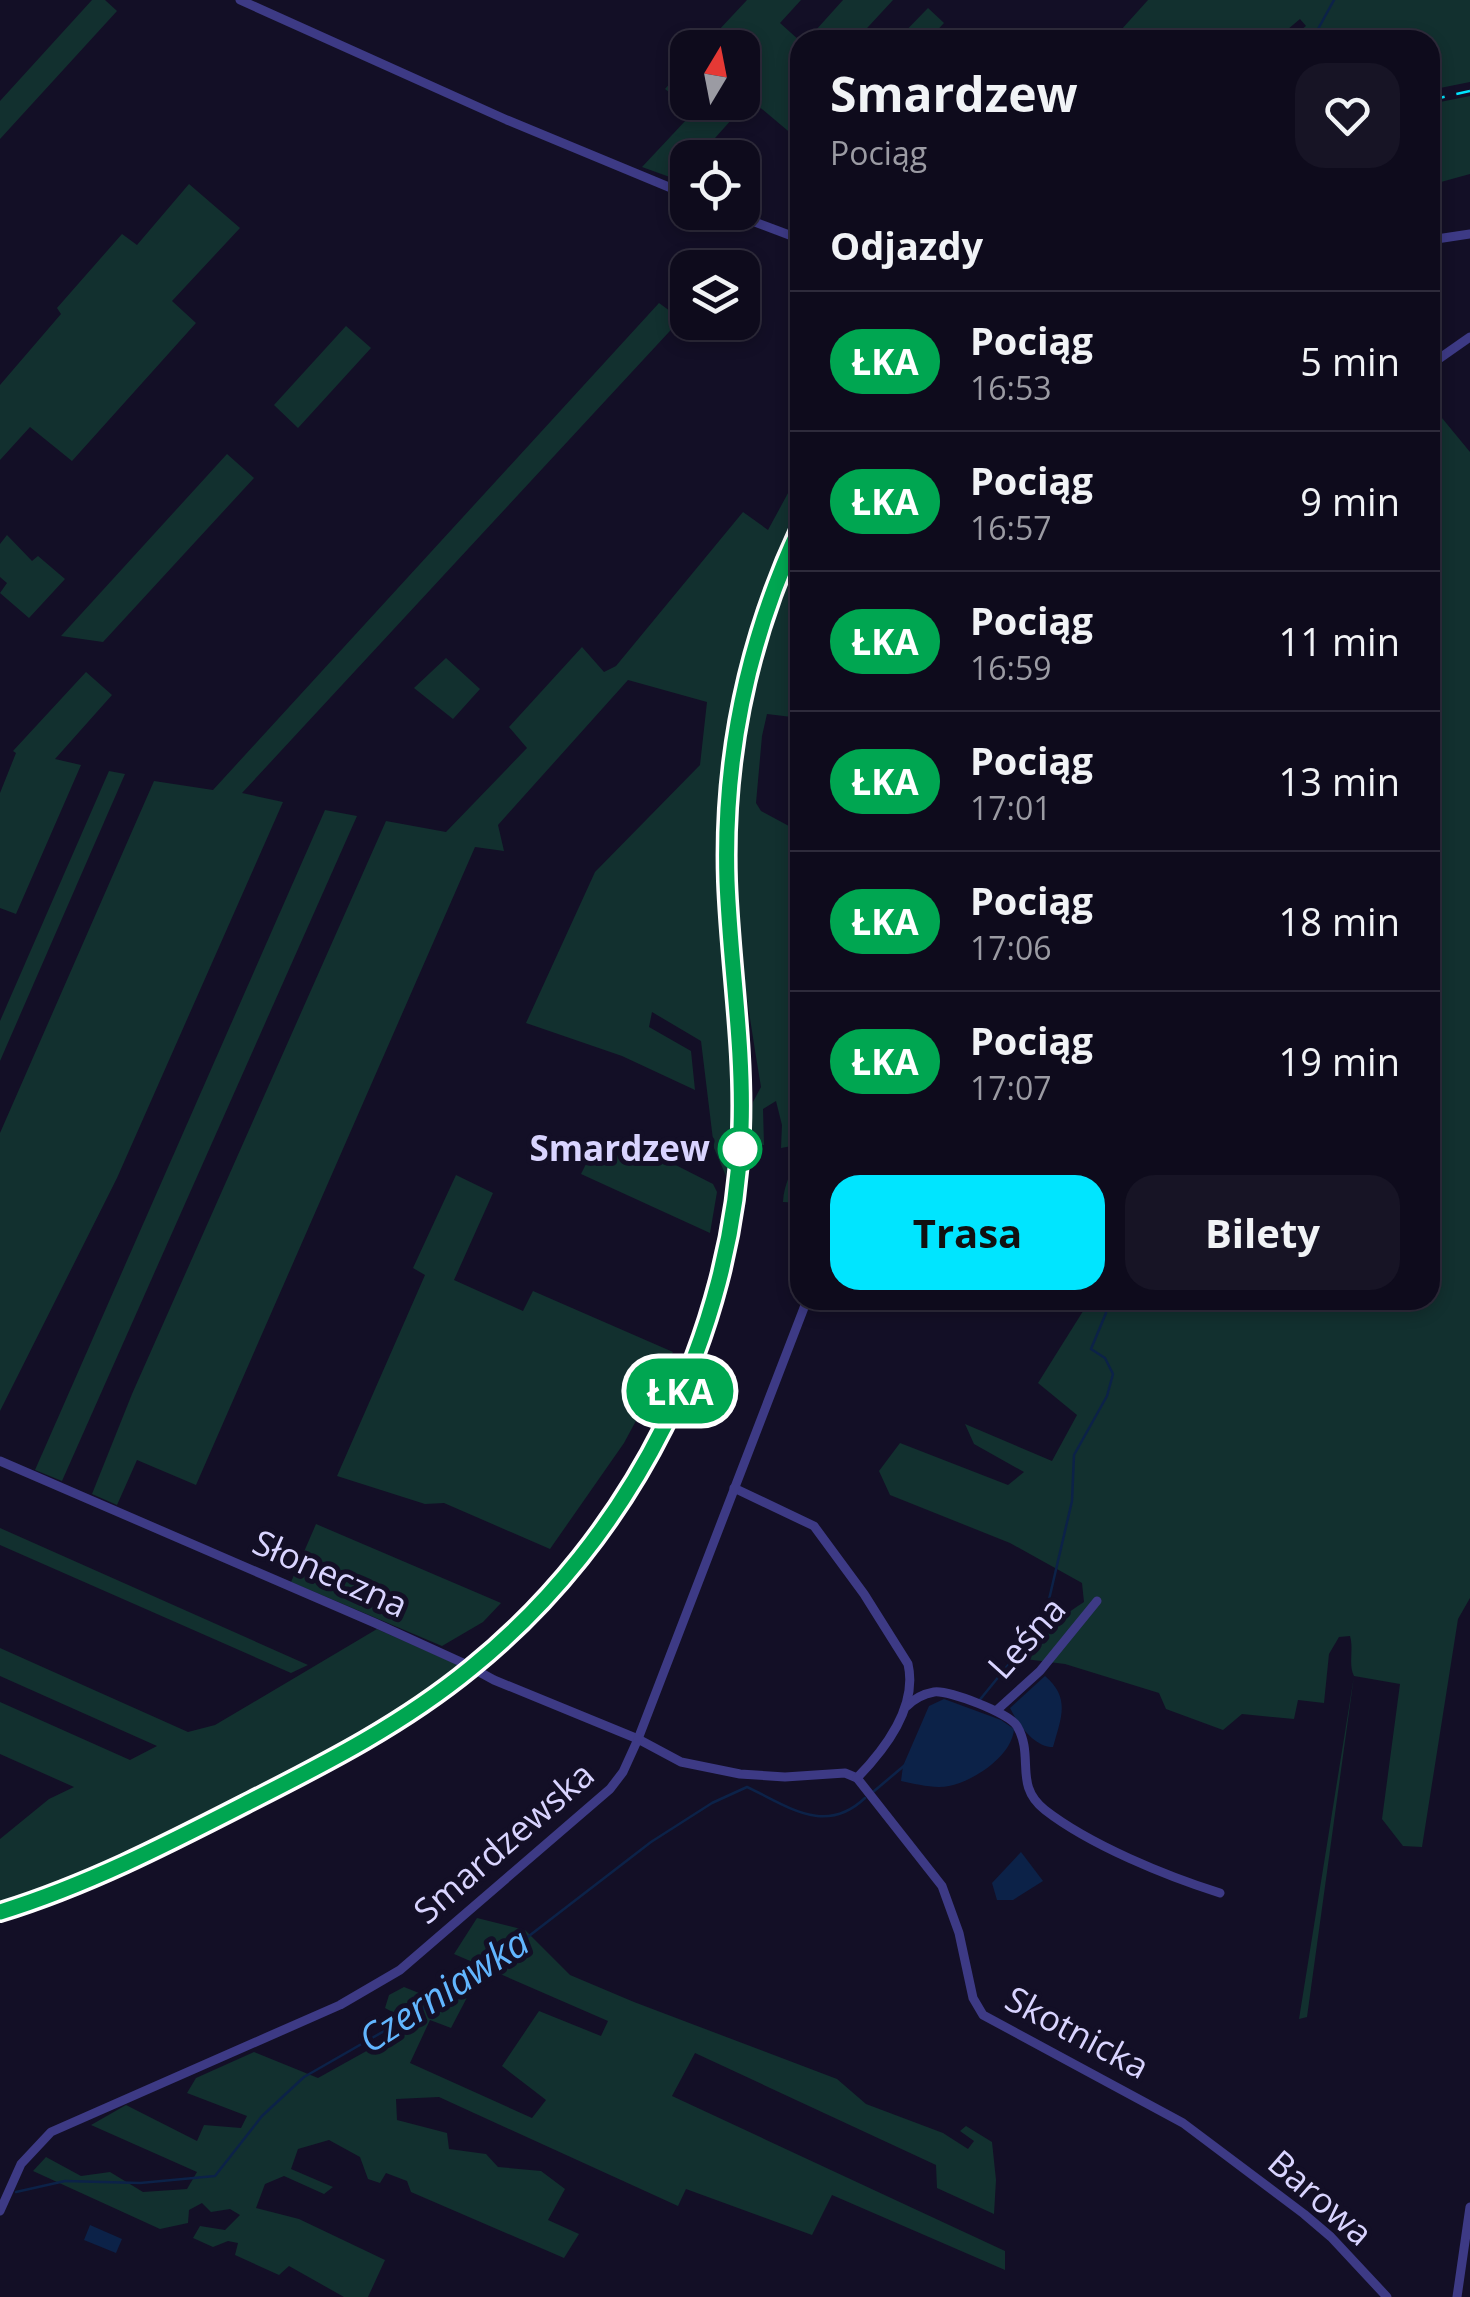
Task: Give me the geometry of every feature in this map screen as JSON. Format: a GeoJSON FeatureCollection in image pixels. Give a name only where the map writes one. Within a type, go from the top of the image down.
{"type":"FeatureCollection","features":[{"type":"Feature","properties":{"kind":"street"},"geometry":{"type":"LineString","coordinates":[[240,0],[506,120],[670,188]]}},
{"type":"Feature","properties":{"kind":"street"},"geometry":{"type":"LineString","coordinates":[[760,224],[790,235]]}},
{"type":"Feature","properties":{"kind":"street"},"geometry":{"type":"LineString","coordinates":[[1440,238],[1470,234]]}},
{"type":"Feature","properties":{"kind":"street"},"geometry":{"type":"LineString","coordinates":[[1440,358],[1470,337]]}},
{"type":"Feature","properties":{"kind":"street","name":"Smardzewska"},"geometry":{"type":"LineString","coordinates":[[0,2212],[21,2164],[41,2140],[62,2126],[384,1982],[602,1797],[623,1772],[638,1740],[803,1310]]}},
{"type":"Feature","properties":{"kind":"street","name":"Słoneczna"},"geometry":{"type":"LineString","coordinates":[[0,1461],[638,1740]]}},
{"type":"Feature","properties":{"kind":"street"},"geometry":{"type":"LineString","coordinates":[[734,1488],[814,1526],[864,1594],[908,1664],[907,1706]]}},
{"type":"Feature","properties":{"kind":"street","name":"Leśna"},"geometry":{"type":"LineString","coordinates":[[996,1710],[1040,1671],[1096,1602]]}},
{"type":"Feature","properties":{"kind":"street"},"geometry":{"type":"LineString","coordinates":[[638,1740],[681,1762],[716,1770],[774,1776],[844,1774],[857,1778],[875,1758],[907,1706],[935,1692],[951,1694],[1010,1718],[1020,1732],[1028,1792],[1042,1808],[1094,1839],[1220,1893]]}},
{"type":"Feature","properties":{"kind":"street","name":"Skotnicka"},"geometry":{"type":"LineString","coordinates":[[857,1778],[942,1886],[959,1934],[973,1998],[983,2015],[1159,2107],[1212,2146]]}},
{"type":"Feature","properties":{"kind":"street","name":"Barowa"},"geometry":{"type":"LineString","coordinates":[[1212,2146],[1304,2214],[1387,2297]]}},
{"type":"Feature","properties":{"kind":"street"},"geometry":{"type":"LineString","coordinates":[[1457,2297],[1470,2207]]}},
{"type":"Feature","properties":{"kind":"green space"},"geometry":{"type":"Polygon","coordinates":[[[92,0],[105,0],[117,11],[0,139],[0,101],[92,0]]]}},
{"type":"Feature","properties":{"kind":"green space"},"geometry":{"type":"Polygon","coordinates":[[[747,0],[801,0],[780,23],[790,32],[790,133],[760,107],[760,30],[719,30],[747,0]]]}},
{"type":"Feature","properties":{"kind":"green space"},"geometry":{"type":"Polygon","coordinates":[[[843,0],[893,0],[865,30],[816,30],[843,0]]]}},
{"type":"Feature","properties":{"kind":"green space"},"geometry":{"type":"Polygon","coordinates":[[[1148,0],[1470,0],[1470,82],[1440,88],[1440,30],[1301,30],[1306,26],[1300,19],[1287,30],[1121,30],[1148,0]]]}},
{"type":"Feature","properties":{"kind":"green space"},"geometry":{"type":"Polygon","coordinates":[[[928,8],[944,23],[937,30],[907,30],[928,8]]]}},
{"type":"Feature","properties":{"kind":"green space"},"geometry":{"type":"Polygon","coordinates":[[[1470,96],[1470,174],[1440,182],[1440,102],[1470,96]]]}},
{"type":"Feature","properties":{"kind":"green space"},"geometry":{"type":"Polygon","coordinates":[[[686,120],[731,120],[713,140],[670,140],[670,177],[642,167],[686,120]]]}},
{"type":"Feature","properties":{"kind":"green space"},"geometry":{"type":"Polygon","coordinates":[[[189,184],[240,228],[172,301],[196,323],[72,461],[30,427],[0,460],[0,385],[61,314],[57,308],[122,234],[137,245],[189,184]]]}},
{"type":"Feature","properties":{"kind":"green space"},"geometry":{"type":"Polygon","coordinates":[[[659,303],[670,311],[670,331],[242,793],[283,802],[117,1178],[0,1411],[0,1133],[154,781],[213,790],[659,303]]]}},
{"type":"Feature","properties":{"kind":"green space"},"geometry":{"type":"Polygon","coordinates":[[[346,326],[371,348],[298,428],[274,405],[346,326]]]}},
{"type":"Feature","properties":{"kind":"green space"},"geometry":{"type":"Polygon","coordinates":[[[1440,412],[1470,452],[1470,1598],[1458,1619],[1422,1847],[1403,1846],[1382,1819],[1400,1684],[1354,1676],[1350,1636],[1339,1637],[1329,1654],[1324,1703],[1298,1700],[1294,1719],[1242,1714],[1223,1730],[1166,1709],[1159,1693],[1065,1664],[1025,1659],[1051,1627],[1084,1602],[1082,1583],[1010,1543],[890,1495],[879,1471],[900,1443],[1008,1485],[1024,1472],[974,1444],[965,1424],[1052,1461],[1077,1415],[1038,1383],[1084,1310],[1440,1310],[1440,412]]]}},
{"type":"Feature","properties":{"kind":"green space"},"geometry":{"type":"Polygon","coordinates":[[[227,454],[254,478],[103,642],[61,636],[227,454]]]}},
{"type":"Feature","properties":{"kind":"green space"},"geometry":{"type":"Polygon","coordinates":[[[790,489],[790,534],[753,633],[734,707],[724,770],[720,881],[731,1032],[731,1144],[726,1176],[714,1148],[701,1041],[652,1012],[649,1027],[691,1051],[695,1090],[622,1056],[526,1023],[595,872],[700,765],[707,702],[628,680],[498,825],[504,851],[475,847],[196,1485],[137,1460],[117,1505],[92,1494],[132,1394],[386,821],[446,832],[527,748],[509,727],[582,647],[604,672],[616,666],[743,512],[768,530],[790,489]]]}},
{"type":"Feature","properties":{"kind":"green space"},"geometry":{"type":"Polygon","coordinates":[[[7,535],[32,561],[38,556],[65,579],[29,618],[0,593],[7,583],[0,577],[0,544],[7,535]]]}},
{"type":"Feature","properties":{"kind":"green space"},"geometry":{"type":"Polygon","coordinates":[[[790,567],[790,717],[767,714],[756,803],[761,811],[790,827],[790,1146],[781,1148],[782,1125],[776,1101],[763,1109],[764,1145],[748,1144],[753,1102],[761,1087],[735,879],[736,775],[742,723],[768,621],[790,567]]]}},
{"type":"Feature","properties":{"kind":"green space"},"geometry":{"type":"Polygon","coordinates":[[[446,658],[480,689],[453,719],[414,688],[446,658]]]}},
{"type":"Feature","properties":{"kind":"green space"},"geometry":{"type":"Polygon","coordinates":[[[86,672],[112,695],[55,759],[81,765],[16,914],[0,908],[0,793],[16,753],[13,751],[86,672]]]}},
{"type":"Feature","properties":{"kind":"green space"},"geometry":{"type":"Polygon","coordinates":[[[109,771],[125,774],[0,1061],[0,1021],[109,771]]]}},
{"type":"Feature","properties":{"kind":"green space"},"geometry":{"type":"Polygon","coordinates":[[[325,810],[357,816],[62,1481],[35,1470],[325,810]]]}},
{"type":"Feature","properties":{"kind":"green space"},"geometry":{"type":"Polygon","coordinates":[[[654,1154],[713,1184],[717,1192],[710,1233],[581,1174],[590,1156],[654,1154]]]}},
{"type":"Feature","properties":{"kind":"green space"},"geometry":{"type":"Polygon","coordinates":[[[790,1174],[790,1202],[783,1202],[790,1174]]]}},
{"type":"Feature","properties":{"kind":"green space"},"geometry":{"type":"Polygon","coordinates":[[[456,1175],[493,1193],[454,1280],[523,1311],[533,1291],[673,1352],[624,1443],[550,1549],[444,1503],[425,1504],[337,1476],[425,1275],[413,1268],[456,1175]]]}},
{"type":"Feature","properties":{"kind":"green space"},"geometry":{"type":"Polygon","coordinates":[[[316,1524],[501,1603],[483,1622],[442,1646],[291,1582],[316,1524]]]}},
{"type":"Feature","properties":{"kind":"green space"},"geometry":{"type":"Polygon","coordinates":[[[0,1528],[308,1665],[291,1673],[0,1545],[0,1528]]]}},
{"type":"Feature","properties":{"kind":"green space"},"geometry":{"type":"Polygon","coordinates":[[[377,1629],[465,1668],[405,1710],[149,1849],[94,1874],[0,1907],[0,1839],[49,1799],[74,1787],[0,1754],[0,1702],[130,1760],[157,1746],[0,1676],[0,1648],[188,1732],[215,1725],[377,1629]]]}},
{"type":"Feature","properties":{"kind":"green space"},"geometry":{"type":"Polygon","coordinates":[[[1354,1676],[1307,2017],[1299,2019],[1354,1676]]]}},
{"type":"Feature","properties":{"kind":"green space"},"geometry":{"type":"Polygon","coordinates":[[[477,1918],[525,1930],[570,1975],[837,2079],[866,2104],[943,2133],[968,2149],[974,2141],[960,2131],[966,2126],[992,2142],[994,2214],[937,2188],[936,2165],[695,2053],[672,2096],[1005,2251],[1005,2270],[832,2195],[812,2235],[686,2189],[678,2206],[439,2097],[396,2099],[397,2120],[447,2133],[449,2149],[486,2154],[498,2167],[541,2171],[565,2189],[548,2220],[579,2234],[564,2258],[411,2192],[407,2181],[386,2173],[380,2183],[368,2179],[360,2157],[329,2140],[298,2149],[291,2169],[333,2187],[324,2194],[284,2176],[265,2184],[256,2208],[299,2219],[385,2260],[368,2297],[344,2297],[289,2266],[279,2275],[235,2255],[238,2243],[228,2241],[213,2247],[193,2238],[200,2226],[225,2230],[240,2215],[230,2209],[211,2212],[202,2203],[189,2210],[188,2223],[160,2229],[33,2171],[46,2157],[81,2176],[110,2172],[143,2192],[187,2189],[197,2172],[91,2125],[126,2105],[197,2141],[204,2125],[241,2128],[247,2116],[187,2093],[196,2078],[254,2052],[318,2078],[397,2034],[398,2015],[385,2008],[389,1995],[404,1987],[424,1995],[458,1983],[473,1986],[451,2028],[430,2020],[410,2063],[532,2118],[546,2100],[502,2066],[539,2011],[601,2036],[608,2021],[454,1954],[477,1918]]]}},
{"type":"Feature","properties":{"kind":"water"},"geometry":{"type":"Polygon","coordinates":[[[1045,1676],[1061,1700],[1061,1718],[1053,1747],[1033,1739],[1010,1708],[1045,1676]]]}},
{"type":"Feature","properties":{"kind":"water"},"geometry":{"type":"Polygon","coordinates":[[[944,1699],[1001,1720],[1014,1729],[1007,1749],[990,1766],[959,1783],[937,1787],[901,1781],[903,1766],[929,1706],[944,1699]]]}},
{"type":"Feature","properties":{"kind":"water"},"geometry":{"type":"Polygon","coordinates":[[[1021,1852],[1043,1881],[1013,1900],[997,1900],[992,1883],[1021,1852]]]}},
{"type":"Feature","properties":{"kind":"water"},"geometry":{"type":"Polygon","coordinates":[[[90,2225],[122,2239],[116,2253],[84,2240],[90,2225]]]}},
{"type":"Feature","properties":{"kind":"waterway","name":"Czerniawka"},"geometry":{"type":"LineString","coordinates":[[1318,30],[1334,0]]}},
{"type":"Feature","properties":{"kind":"waterway","name":"Czerniawka"},"geometry":{"type":"LineString","coordinates":[[978,1702],[1044,1621],[1072,1501],[1074,1455],[1107,1396],[1113,1374],[1105,1358],[1091,1349],[1106,1310]]}},
{"type":"Feature","properties":{"kind":"waterway"},"geometry":{"type":"LineString","coordinates":[[873,1792],[905,1765]]}},
{"type":"Feature","properties":{"kind":"waterway","name":"Czerniawka"},"geometry":{"type":"LineString","coordinates":[[16,2192],[65,2181],[140,2183],[215,2176],[262,2116],[304,2077],[468,1983],[651,1842],[712,1803],[747,1787],[792,1809],[821,1816],[850,1809],[865,1798]]}},
{"type":"Feature","properties":{"kind":"railway"},"geometry":{"type":"LineString","coordinates":[[1440,98],[1470,91]]}},
{"type":"Feature","properties":{"kind":"railway"},"geometry":{"type":"LineString","coordinates":[[0,1912],[94,1877],[184,1835],[346,1752],[443,1690],[506,1637],[563,1578],[612,1513],[655,1443],[689,1369],[715,1291],[733,1211],[742,1098],[727,881],[729,789],[742,700],[753,656],[790,551]]}},
{"type":"Feature","properties":{"kind":"train","name":"ŁKA"},"geometry":{"type":"LineString","coordinates":[[0,1912],[46,1898],[144,1856],[306,1773],[408,1715],[472,1668],[542,1602],[590,1546],[646,1460],[686,1380],[706,1324],[731,1223],[742,1108],[727,886],[732,756],[745,682],[762,621],[790,549]]}},
{"type":"Feature","properties":{"kind":"place","name":"Smardzew"},"geometry":{"type":"Point","coordinates":[740,1149]}}]}
